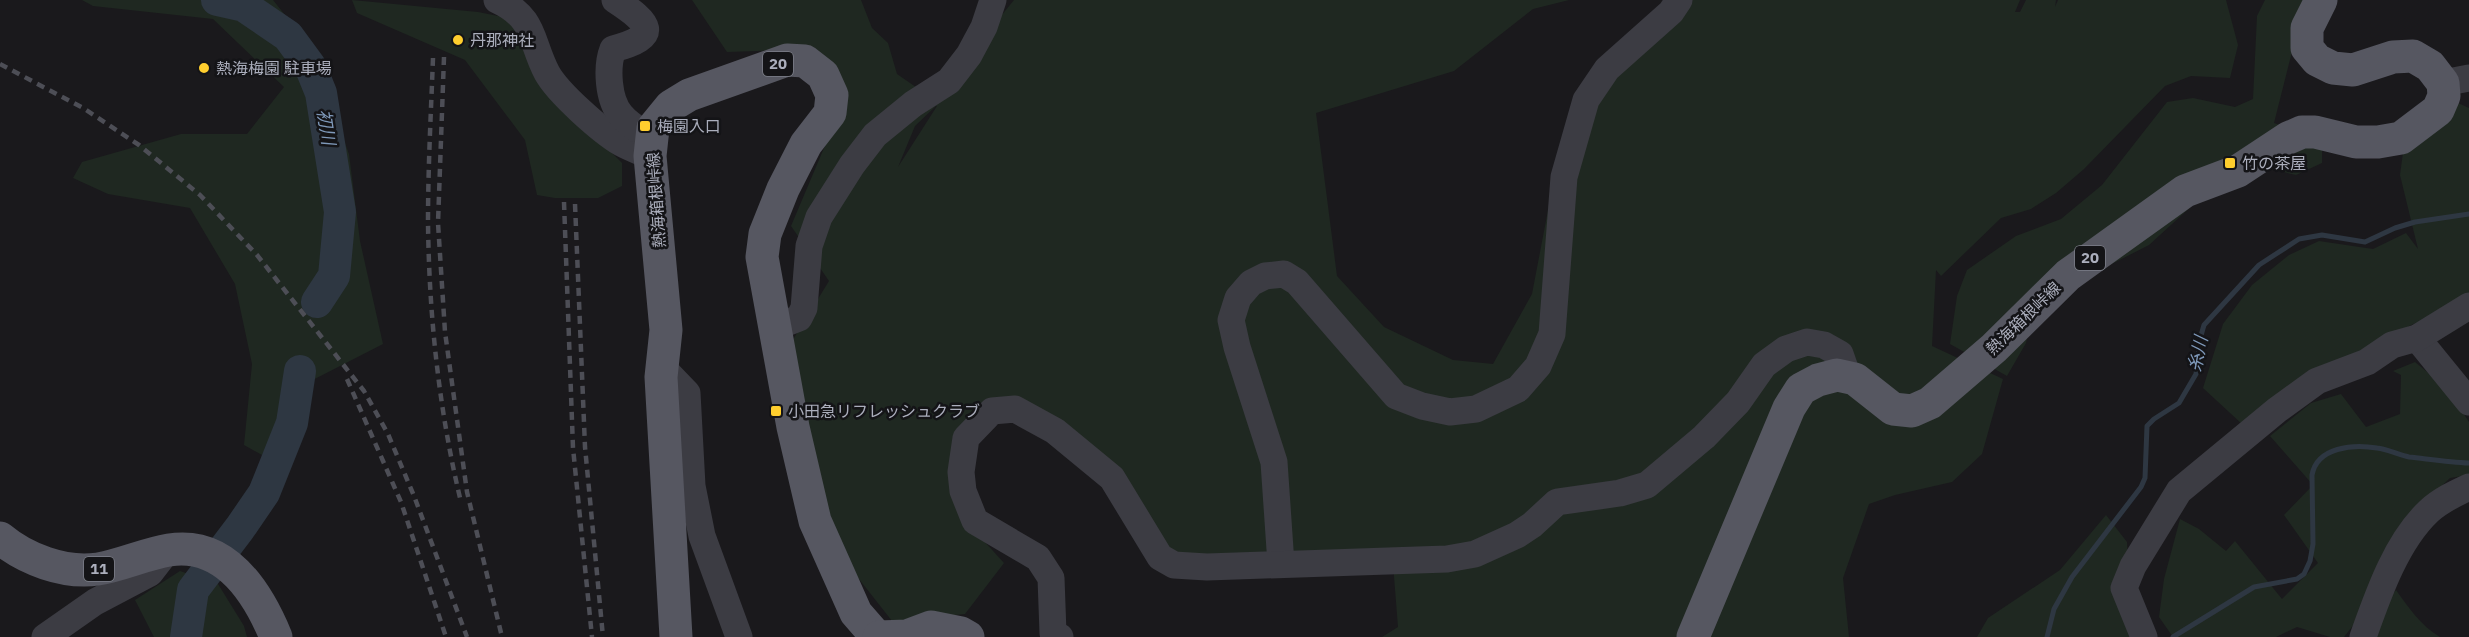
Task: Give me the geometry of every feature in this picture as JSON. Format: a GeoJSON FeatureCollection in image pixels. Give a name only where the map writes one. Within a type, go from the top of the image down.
{"type":"FeatureCollection","features":[{"type":"Feature","properties":{"kind":"main road","name":"熱海箱根峠線"},"geometry":{"type":"LineString","coordinates":[[1848,377],[1872,390],[1893,409],[1912,411],[1930,403],[1994,348],[2068,274],[2185,191],[2238,171],[2288,138],[2302,132],[2315,132],[2356,142],[2378,142],[2401,138],[2438,110],[2444,96],[2456,80],[2413,56],[2393,57],[2353,70],[2333,68],[2317,60],[2307,48],[2307,28],[2321,0]]}},
{"type":"Feature","properties":{"kind":"main road","name":"熱海箱根峠線"},"geometry":{"type":"LineString","coordinates":[[676,637],[661,377],[666,330],[651,148],[653,128],[671,106],[689,96],[787,60],[805,61],[823,75],[832,95],[830,113],[806,144],[783,189],[765,234],[762,257],[793,427],[815,521],[855,613],[878,637],[907,636],[931,627],[961,633],[968,637]]}},
{"type":"Feature","properties":{"kind":"main road"},"geometry":{"type":"LineString","coordinates":[[1693,637],[1789,408],[1801,389],[1818,380],[1837,375],[1848,377]]}},
{"type":"Feature","properties":{"kind":"main road","name":"11"},"geometry":{"type":"LineString","coordinates":[[0,538],[31,558],[73,569],[97,569],[167,551],[190,548],[204,551],[235,570],[269,619],[276,637]]}},
{"type":"Feature","properties":{"kind":"street"},"geometry":{"type":"LineString","coordinates":[[497,0],[511,6],[527,22],[548,75],[576,106],[621,143],[651,148]]}},
{"type":"Feature","properties":{"kind":"street"},"geometry":{"type":"LineString","coordinates":[[615,0],[639,16],[646,31],[643,38],[612,50],[608,77],[619,113],[651,148]]}},
{"type":"Feature","properties":{"kind":"street"},"geometry":{"type":"LineString","coordinates":[[776,327],[799,318],[804,308],[809,246],[819,217],[852,165],[875,135],[913,104],[949,81],[969,55],[984,27],[993,0]]}},
{"type":"Feature","properties":{"kind":"street"},"geometry":{"type":"LineString","coordinates":[[1281,564],[1274,462],[1237,347],[1231,320],[1238,298],[1251,283],[1265,276],[1284,274],[1297,282],[1396,396],[1422,406],[1450,412],[1476,409],[1518,389],[1538,366],[1552,334],[1564,177],[1586,100],[1607,69],[1671,12],[1679,0]]}},
{"type":"Feature","properties":{"kind":"street"},"geometry":{"type":"LineString","coordinates":[[2144,637],[2124,588],[2133,566],[2179,491],[2277,410],[2317,381],[2367,362],[2392,345],[2417,338],[2469,306]]}},
{"type":"Feature","properties":{"kind":"street"},"geometry":{"type":"LineString","coordinates":[[2417,338],[2469,402]]}},
{"type":"Feature","properties":{"kind":"street"},"geometry":{"type":"LineString","coordinates":[[1060,637],[1053,633],[1051,578],[1047,571],[1038,558],[975,521],[963,491],[961,472],[966,438],[992,411],[1015,409],[1055,431],[1093,461],[1112,478],[1160,557],[1174,565],[1207,567],[1447,559],[1475,554],[1517,535],[1532,525],[1557,502],[1620,493],[1647,485],[1704,437],[1738,402],[1764,365],[1786,349],[1807,342],[1824,345],[1840,354],[1848,377]]}},
{"type":"Feature","properties":{"kind":"street"},"geometry":{"type":"LineString","coordinates":[[662,367],[687,393],[692,486],[702,536],[739,637]]}},
{"type":"Feature","properties":{"kind":"street"},"geometry":{"type":"LineString","coordinates":[[2363,637],[2382,585],[2412,531],[2430,510],[2469,487]]}},
{"type":"Feature","properties":{"kind":"street"},"geometry":{"type":"LineString","coordinates":[[45,637],[95,602],[150,573],[167,551]]}},
{"type":"Feature","properties":{"kind":"shaded area"},"geometry":{"type":"Polygon","coordinates":[[[82,0],[273,0],[309,45],[349,154],[360,241],[383,344],[303,385],[262,455],[244,445],[252,364],[235,284],[190,208],[108,194],[73,178],[82,162],[181,134],[247,134],[284,87],[213,19],[93,6],[82,0]]]}},
{"type":"Feature","properties":{"kind":"shaded area"},"geometry":{"type":"Polygon","coordinates":[[[352,0],[478,12],[503,17],[519,32],[589,130],[622,163],[622,186],[598,198],[555,198],[537,195],[525,140],[465,60],[357,13],[352,0]]]}},
{"type":"Feature","properties":{"kind":"shaded area"},"geometry":{"type":"Polygon","coordinates":[[[692,0],[861,0],[872,28],[888,43],[897,74],[939,103],[970,54],[1014,0],[1569,0],[1533,9],[1454,71],[1316,113],[1337,276],[1384,327],[1453,360],[1493,364],[1532,294],[1557,163],[1600,97],[1673,0],[2020,0],[2015,12],[2020,12],[2026,0],[2056,0],[2055,7],[2058,0],[2226,0],[2238,45],[2230,78],[2191,76],[2165,86],[2084,169],[2056,193],[2031,209],[2001,218],[1941,276],[1936,270],[1932,346],[2003,379],[1982,454],[1952,482],[1895,495],[1869,504],[1843,578],[1849,637],[1382,637],[1398,627],[1392,551],[1160,557],[1130,484],[1015,405],[967,415],[955,466],[984,541],[1004,563],[965,614],[892,621],[833,546],[789,346],[829,281],[791,226],[835,122],[817,70],[781,50],[727,52],[692,0]],[[937,106],[915,126],[898,167],[937,106]]]}},
{"type":"Feature","properties":{"kind":"shaded area"},"geometry":{"type":"Polygon","coordinates":[[[2265,0],[2305,0],[2274,123],[2322,139],[2322,163],[2296,175],[2258,166],[2195,203],[2149,245],[2035,303],[2026,343],[2007,376],[1950,344],[1957,296],[1967,270],[2016,236],[2061,219],[2102,185],[2167,102],[2193,98],[2235,107],[2253,99],[2257,16],[2265,0]]]}},
{"type":"Feature","properties":{"kind":"shaded area"},"geometry":{"type":"Polygon","coordinates":[[[2456,102],[2469,108],[2469,311],[2436,314],[2409,326],[2389,347],[2255,436],[2203,388],[2223,324],[2252,285],[2289,255],[2319,241],[2373,249],[2406,233],[2418,249],[2400,175],[2404,145],[2456,102]]]}},
{"type":"Feature","properties":{"kind":"shaded area"},"geometry":{"type":"Polygon","coordinates":[[[2415,362],[2447,388],[2469,422],[2469,475],[2450,478],[2427,500],[2355,623],[2344,637],[2330,637],[2297,627],[2276,637],[2173,637],[2159,617],[2164,579],[2180,519],[2199,529],[2226,551],[2235,541],[2282,599],[2318,563],[2284,515],[2313,485],[2270,436],[2311,403],[2341,394],[2366,427],[2400,414],[2401,375],[2393,371],[2415,362]]]}},
{"type":"Feature","properties":{"kind":"shaded area"},"geometry":{"type":"Polygon","coordinates":[[[2106,515],[2127,542],[2131,637],[1977,637],[1988,618],[2060,570],[2106,515]]]}},
{"type":"Feature","properties":{"kind":"shaded area"},"geometry":{"type":"Polygon","coordinates":[[[180,571],[218,584],[244,626],[247,637],[154,637],[135,600],[180,571]]]}},
{"type":"Feature","properties":{"kind":"shaded area"},"geometry":{"type":"Polygon","coordinates":[[[2396,590],[2421,622],[2440,637],[2372,637],[2375,615],[2396,590]]]}},
{"type":"Feature","properties":{"kind":"waterway","name":"初川"},"geometry":{"type":"LineString","coordinates":[[217,0],[244,6],[288,36],[310,66],[321,93],[340,212],[334,276],[317,302]]}},
{"type":"Feature","properties":{"kind":"waterway","name":"糸川"},"geometry":{"type":"LineString","coordinates":[[2047,637],[2054,609],[2072,577],[2141,487],[2145,478],[2147,426],[2179,403],[2196,374],[2204,325],[2259,265],[2299,239],[2322,235],[2365,242],[2395,228],[2415,222],[2469,214]]}},
{"type":"Feature","properties":{"kind":"waterway","name":"初川"},"geometry":{"type":"LineString","coordinates":[[186,637],[193,590],[264,493],[292,423],[300,371]]}},
{"type":"Feature","properties":{"kind":"waterway"},"geometry":{"type":"LineString","coordinates":[[2173,637],[2254,587],[2297,579],[2304,574],[2310,561],[2313,544],[2312,475],[2315,466],[2328,453],[2347,447],[2368,447],[2409,457],[2469,463]]}},
{"type":"Feature","properties":{"kind":"railway"},"geometry":{"type":"LineString","coordinates":[[444,57],[438,223],[445,332],[467,492],[502,637]]}},
{"type":"Feature","properties":{"kind":"railway"},"geometry":{"type":"LineString","coordinates":[[433,58],[428,201],[430,293],[441,398],[461,502]]}},
{"type":"Feature","properties":{"kind":"railway"},"geometry":{"type":"LineString","coordinates":[[0,64],[83,108],[139,145],[200,195],[257,255],[364,391],[388,434],[467,637]]}},
{"type":"Feature","properties":{"kind":"railway"},"geometry":{"type":"LineString","coordinates":[[564,202],[573,448],[592,637]]}},
{"type":"Feature","properties":{"kind":"railway"},"geometry":{"type":"LineString","coordinates":[[575,204],[585,447],[603,637]]}},
{"type":"Feature","properties":{"kind":"railway"},"geometry":{"type":"LineString","coordinates":[[347,379],[401,502],[446,637]]}},
{"type":"Feature","properties":{"kind":"place","name":"丹那神社"},"geometry":{"type":"Point","coordinates":[458,40]}},
{"type":"Feature","properties":{"kind":"place","name":"熱海梅園 駐車場"},"geometry":{"type":"Point","coordinates":[204,68]}},
{"type":"Feature","properties":{"kind":"place","name":"梅園入口"},"geometry":{"type":"Point","coordinates":[645,126]}},
{"type":"Feature","properties":{"kind":"place","name":"竹の茶屋"},"geometry":{"type":"Point","coordinates":[2230,163]}},
{"type":"Feature","properties":{"kind":"place","name":"小田急リフレッシュクラブ"},"geometry":{"type":"Point","coordinates":[776,411]}}]}
